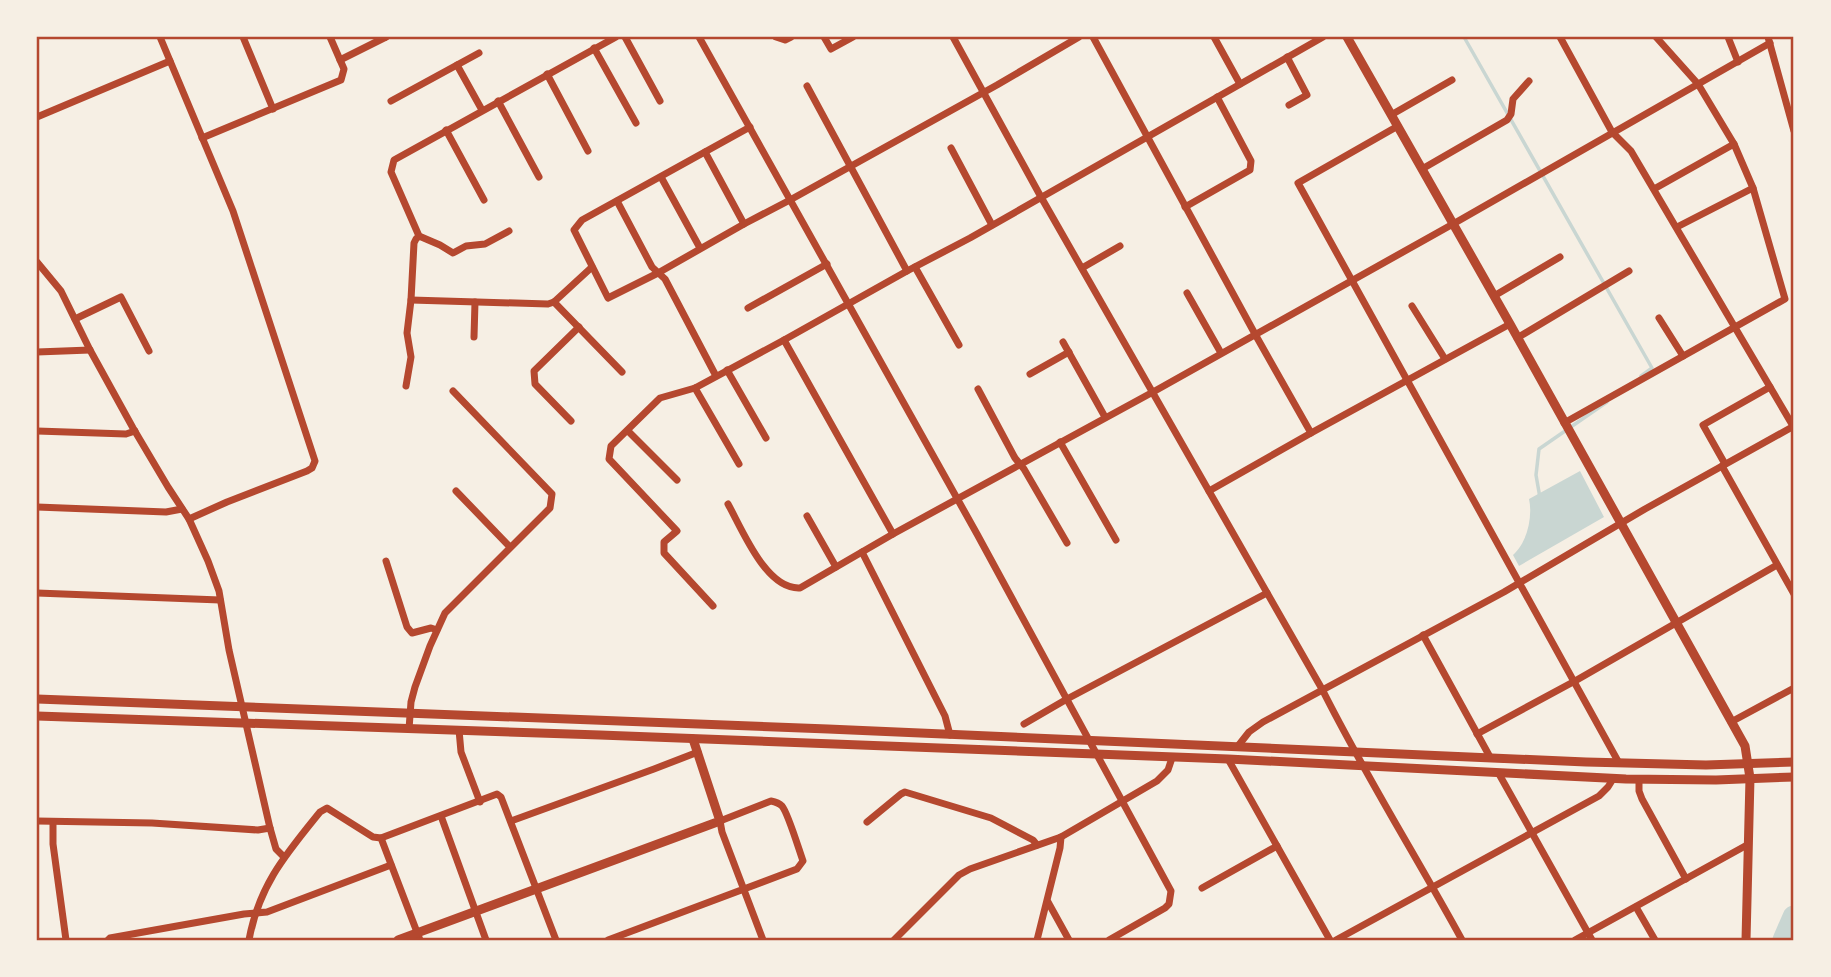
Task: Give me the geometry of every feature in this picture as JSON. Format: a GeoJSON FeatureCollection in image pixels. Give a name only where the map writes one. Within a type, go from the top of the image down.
{"type":"FeatureCollection","features":[{"type":"Feature","properties":{"kind":"street"},"geometry":{"type":"LineString","coordinates":[[160,37],[233,211],[315,461],[307,471],[189,519]]}},
{"type":"Feature","properties":{"kind":"street"},"geometry":{"type":"LineString","coordinates":[[243,37],[273,109]]}},
{"type":"Feature","properties":{"kind":"street"},"geometry":{"type":"LineString","coordinates":[[202,138],[341,80],[344,69],[330,37]]}},
{"type":"Feature","properties":{"kind":"street"},"geometry":{"type":"LineString","coordinates":[[340,60],[386,37]]}},
{"type":"Feature","properties":{"kind":"street"},"geometry":{"type":"LineString","coordinates":[[509,231],[485,244],[466,246],[453,253],[419,236],[391,172],[394,160],[616,37]]}},
{"type":"Feature","properties":{"kind":"street"},"geometry":{"type":"LineString","coordinates":[[625,37],[660,102]]}},
{"type":"Feature","properties":{"kind":"street"},"geometry":{"type":"LineString","coordinates":[[699,37],[850,304],[1171,891],[1169,904],[1165,908],[1109,940]]}},
{"type":"Feature","properties":{"kind":"street"},"geometry":{"type":"LineString","coordinates":[[776,37],[785,40],[791,37]]}},
{"type":"Feature","properties":{"kind":"street"},"geometry":{"type":"LineString","coordinates":[[824,37],[831,49],[853,37]]}},
{"type":"Feature","properties":{"kind":"street"},"geometry":{"type":"LineString","coordinates":[[953,37],[1041,197],[1322,690],[1353,751],[1462,940]]}},
{"type":"Feature","properties":{"kind":"street"},"geometry":{"type":"LineString","coordinates":[[750,127],[582,220],[574,230],[608,298],[790,200],[1079,37]]}},
{"type":"Feature","properties":{"kind":"street"},"geometry":{"type":"LineString","coordinates":[[1093,37],[1311,433]]}},
{"type":"Feature","properties":{"kind":"street"},"geometry":{"type":"LineString","coordinates":[[1214,37],[1240,83]]}},
{"type":"Feature","properties":{"kind":"street"},"geometry":{"type":"LineString","coordinates":[[713,606],[664,553],[664,542],[677,531],[609,459],[611,446],[660,398],[695,388],[784,340],[1323,37]]}},
{"type":"Feature","properties":{"kind":"street"},"geometry":{"type":"LineString","coordinates":[[1347,37],[1745,746],[1750,778],[1746,940]]}},
{"type":"Feature","properties":{"kind":"street"},"geometry":{"type":"LineString","coordinates":[[1238,746],[1263,722],[1520,583],[1620,523],[1794,426],[1631,150],[1612,132],[1559,37]]}},
{"type":"Feature","properties":{"kind":"street"},"geometry":{"type":"LineString","coordinates":[[1564,423],[1785,299],[1753,188],[1734,144],[1698,84],[1656,37]]}},
{"type":"Feature","properties":{"kind":"street"},"geometry":{"type":"LineString","coordinates":[[1728,37],[1738,62]]}},
{"type":"Feature","properties":{"kind":"street"},"geometry":{"type":"LineString","coordinates":[[728,504],[763,567],[785,586],[800,588],[1453,224],[1738,62],[1769,40],[1794,131]]}},
{"type":"Feature","properties":{"kind":"street"},"geometry":{"type":"LineString","coordinates":[[594,48],[636,123]]}},
{"type":"Feature","properties":{"kind":"street"},"geometry":{"type":"LineString","coordinates":[[391,102],[479,53]]}},
{"type":"Feature","properties":{"kind":"street"},"geometry":{"type":"LineString","coordinates":[[1287,57],[1307,95],[1289,106]]}},
{"type":"Feature","properties":{"kind":"street"},"geometry":{"type":"LineString","coordinates":[[37,117],[170,61]]}},
{"type":"Feature","properties":{"kind":"street"},"geometry":{"type":"LineString","coordinates":[[457,65],[482,110]]}},
{"type":"Feature","properties":{"kind":"street"},"geometry":{"type":"LineString","coordinates":[[547,74],[589,151]]}},
{"type":"Feature","properties":{"kind":"street"},"geometry":{"type":"LineString","coordinates":[[1391,114],[1452,80]]}},
{"type":"Feature","properties":{"kind":"street"},"geometry":{"type":"LineString","coordinates":[[1422,169],[1507,120],[1515,96],[1529,81]]}},
{"type":"Feature","properties":{"kind":"street"},"geometry":{"type":"LineString","coordinates":[[807,86],[850,166],[959,345]]}},
{"type":"Feature","properties":{"kind":"street"},"geometry":{"type":"LineString","coordinates":[[1185,207],[1250,170],[1251,161],[1217,97]]}},
{"type":"Feature","properties":{"kind":"street"},"geometry":{"type":"LineString","coordinates":[[498,102],[539,177]]}},
{"type":"Feature","properties":{"kind":"street"},"geometry":{"type":"LineString","coordinates":[[1398,126],[1297,183],[1619,763]]}},
{"type":"Feature","properties":{"kind":"street"},"geometry":{"type":"LineString","coordinates":[[446,130],[484,200]]}},
{"type":"Feature","properties":{"kind":"street"},"geometry":{"type":"LineString","coordinates":[[1654,189],[1734,144]]}},
{"type":"Feature","properties":{"kind":"street"},"geometry":{"type":"LineString","coordinates":[[951,148],[992,225]]}},
{"type":"Feature","properties":{"kind":"street"},"geometry":{"type":"LineString","coordinates":[[705,152],[744,224]]}},
{"type":"Feature","properties":{"kind":"street"},"geometry":{"type":"LineString","coordinates":[[661,177],[700,248]]}},
{"type":"Feature","properties":{"kind":"street"},"geometry":{"type":"LineString","coordinates":[[1677,227],[1753,188]]}},
{"type":"Feature","properties":{"kind":"street"},"geometry":{"type":"LineString","coordinates":[[617,201],[652,267],[664,279],[716,376]]}},
{"type":"Feature","properties":{"kind":"street"},"geometry":{"type":"LineString","coordinates":[[406,386],[411,357],[407,333],[414,243],[419,236]]}},
{"type":"Feature","properties":{"kind":"street"},"geometry":{"type":"LineString","coordinates":[[1082,268],[1120,246]]}},
{"type":"Feature","properties":{"kind":"street"},"geometry":{"type":"LineString","coordinates":[[1494,296],[1560,257]]}},
{"type":"Feature","properties":{"kind":"street"},"geometry":{"type":"LineString","coordinates":[[37,262],[61,291],[135,431],[189,519],[208,561],[219,591],[229,650],[270,828],[276,849],[284,857]]}},
{"type":"Feature","properties":{"kind":"street"},"geometry":{"type":"LineString","coordinates":[[748,308],[827,264]]}},
{"type":"Feature","properties":{"kind":"street"},"geometry":{"type":"LineString","coordinates":[[411,300],[548,304],[554,302],[593,267]]}},
{"type":"Feature","properties":{"kind":"street"},"geometry":{"type":"LineString","coordinates":[[1517,338],[1629,271]]}},
{"type":"Feature","properties":{"kind":"street"},"geometry":{"type":"LineString","coordinates":[[1187,293],[1221,353]]}},
{"type":"Feature","properties":{"kind":"street"},"geometry":{"type":"LineString","coordinates":[[75,319],[121,297],[149,351]]}},
{"type":"Feature","properties":{"kind":"street"},"geometry":{"type":"LineString","coordinates":[[474,337],[475,302]]}},
{"type":"Feature","properties":{"kind":"street"},"geometry":{"type":"LineString","coordinates":[[554,302],[622,372]]}},
{"type":"Feature","properties":{"kind":"street"},"geometry":{"type":"LineString","coordinates":[[1412,306],[1445,359]]}},
{"type":"Feature","properties":{"kind":"street"},"geometry":{"type":"LineString","coordinates":[[1659,318],[1683,356]]}},
{"type":"Feature","properties":{"kind":"street"},"geometry":{"type":"LineString","coordinates":[[1209,491],[1510,324]]}},
{"type":"Feature","properties":{"kind":"street"},"geometry":{"type":"LineString","coordinates":[[571,421],[535,384],[534,370],[579,327]]}},
{"type":"Feature","properties":{"kind":"street"},"geometry":{"type":"LineString","coordinates":[[784,340],[893,534]]}},
{"type":"Feature","properties":{"kind":"street"},"geometry":{"type":"LineString","coordinates":[[1063,342],[1105,417]]}},
{"type":"Feature","properties":{"kind":"street"},"geometry":{"type":"LineString","coordinates":[[37,352],[90,350]]}},
{"type":"Feature","properties":{"kind":"street"},"geometry":{"type":"LineString","coordinates":[[1030,374],[1069,352]]}},
{"type":"Feature","properties":{"kind":"street"},"geometry":{"type":"LineString","coordinates":[[727,370],[766,438]]}},
{"type":"Feature","properties":{"kind":"street"},"geometry":{"type":"LineString","coordinates":[[1770,387],[1703,425],[1794,594]]}},
{"type":"Feature","properties":{"kind":"street"},"geometry":{"type":"LineString","coordinates":[[695,388],[738,464]]}},
{"type":"Feature","properties":{"kind":"street"},"geometry":{"type":"LineString","coordinates":[[978,389],[1015,458],[1067,543]]}},
{"type":"Feature","properties":{"kind":"street"},"geometry":{"type":"LineString","coordinates":[[409,729],[415,687],[445,612],[550,508],[552,494],[453,391]]}},
{"type":"Feature","properties":{"kind":"street"},"geometry":{"type":"LineString","coordinates":[[37,431],[127,434],[135,431]]}},
{"type":"Feature","properties":{"kind":"street"},"geometry":{"type":"LineString","coordinates":[[628,431],[677,480]]}},
{"type":"Feature","properties":{"kind":"street"},"geometry":{"type":"LineString","coordinates":[[1059,442],[1116,540]]}},
{"type":"Feature","properties":{"kind":"street"},"geometry":{"type":"LineString","coordinates":[[456,491],[510,547]]}},
{"type":"Feature","properties":{"kind":"street"},"geometry":{"type":"LineString","coordinates":[[37,507],[166,512],[182,509]]}},
{"type":"Feature","properties":{"kind":"street"},"geometry":{"type":"LineString","coordinates":[[807,516],[836,567]]}},
{"type":"Feature","properties":{"kind":"street"},"geometry":{"type":"LineString","coordinates":[[862,552],[945,716],[950,735]]}},
{"type":"Feature","properties":{"kind":"street"},"geometry":{"type":"LineString","coordinates":[[386,561],[407,627],[412,633],[431,628],[437,630]]}},
{"type":"Feature","properties":{"kind":"street"},"geometry":{"type":"LineString","coordinates":[[1477,734],[1777,565]]}},
{"type":"Feature","properties":{"kind":"street"},"geometry":{"type":"LineString","coordinates":[[37,593],[220,600]]}},
{"type":"Feature","properties":{"kind":"street"},"geometry":{"type":"LineString","coordinates":[[1024,724],[1267,593]]}},
{"type":"Feature","properties":{"kind":"street"},"geometry":{"type":"LineString","coordinates":[[1423,635],[1490,757]]}},
{"type":"Feature","properties":{"kind":"street"},"geometry":{"type":"LineString","coordinates":[[1731,722],[1794,688]]}},
{"type":"Feature","properties":{"kind":"street"},"geometry":{"type":"LineString","coordinates":[[37,699],[1619,763],[1794,762]]}},
{"type":"Feature","properties":{"kind":"street"},"geometry":{"type":"LineString","coordinates":[[37,716],[1228,759],[1639,780],[1794,777]]}},
{"type":"Feature","properties":{"kind":"street"},"geometry":{"type":"LineString","coordinates":[[460,730],[460,746],[480,802]]}},
{"type":"Feature","properties":{"kind":"street"},"geometry":{"type":"LineString","coordinates":[[693,739],[722,832],[763,940]]}},
{"type":"Feature","properties":{"kind":"street"},"geometry":{"type":"LineString","coordinates":[[511,821],[698,752]]}},
{"type":"Feature","properties":{"kind":"street"},"geometry":{"type":"LineString","coordinates":[[894,940],[959,875],[1061,837],[1165,774],[1172,758]]}},
{"type":"Feature","properties":{"kind":"street"},"geometry":{"type":"LineString","coordinates":[[1228,759],[1330,940]]}},
{"type":"Feature","properties":{"kind":"street"},"geometry":{"type":"LineString","coordinates":[[1499,774],[1590,937]]}},
{"type":"Feature","properties":{"kind":"street"},"geometry":{"type":"LineString","coordinates":[[1336,940],[1599,796],[1613,779]]}},
{"type":"Feature","properties":{"kind":"street"},"geometry":{"type":"LineString","coordinates":[[1639,780],[1642,799],[1686,879]]}},
{"type":"Feature","properties":{"kind":"street"},"geometry":{"type":"LineString","coordinates":[[867,822],[905,792],[991,818],[1033,840],[1037,845]]}},
{"type":"Feature","properties":{"kind":"street"},"geometry":{"type":"LineString","coordinates":[[249,940],[263,892],[284,857],[320,812],[327,808],[373,837],[381,838],[497,794],[501,797],[511,821],[556,940]]}},
{"type":"Feature","properties":{"kind":"street"},"geometry":{"type":"LineString","coordinates":[[398,940],[419,937],[476,912],[771,801],[779,803],[803,861],[797,869],[628,937],[608,940]]}},
{"type":"Feature","properties":{"kind":"street"},"geometry":{"type":"LineString","coordinates":[[441,816],[486,940]]}},
{"type":"Feature","properties":{"kind":"street"},"geometry":{"type":"LineString","coordinates":[[37,821],[152,823],[258,830],[270,828]]}},
{"type":"Feature","properties":{"kind":"street"},"geometry":{"type":"LineString","coordinates":[[53,822],[53,844],[66,940]]}},
{"type":"Feature","properties":{"kind":"street"},"geometry":{"type":"LineString","coordinates":[[1037,940],[1061,837]]}},
{"type":"Feature","properties":{"kind":"street"},"geometry":{"type":"LineString","coordinates":[[381,838],[419,937]]}},
{"type":"Feature","properties":{"kind":"street"},"geometry":{"type":"LineString","coordinates":[[1575,940],[1590,937],[1636,906],[1748,845]]}},
{"type":"Feature","properties":{"kind":"street"},"geometry":{"type":"LineString","coordinates":[[1202,888],[1277,846]]}},
{"type":"Feature","properties":{"kind":"street"},"geometry":{"type":"LineString","coordinates":[[108,940],[230,916],[267,912],[391,865]]}},
{"type":"Feature","properties":{"kind":"street"},"geometry":{"type":"LineString","coordinates":[[1048,901],[1069,940]]}},
{"type":"Feature","properties":{"kind":"street"},"geometry":{"type":"LineString","coordinates":[[1636,906],[1655,940]]}},
{"type":"Feature","properties":{"kind":"shaded area"},"geometry":{"type":"Polygon","coordinates":[[[1580,471],[1604,517],[1519,566],[1513,555],[1522,544],[1528,529],[1529,499],[1580,471]]]}},
{"type":"Feature","properties":{"kind":"waterway"},"geometry":{"type":"LineString","coordinates":[[1464,37],[1652,368],[1641,376]]}},
{"type":"Feature","properties":{"kind":"waterway"},"geometry":{"type":"LineString","coordinates":[[1540,498],[1536,475],[1539,449],[1607,402]]}},
{"type":"Feature","properties":{"kind":"waterway"},"geometry":{"type":"LineString","coordinates":[[1784,940],[1794,917]]}}]}
